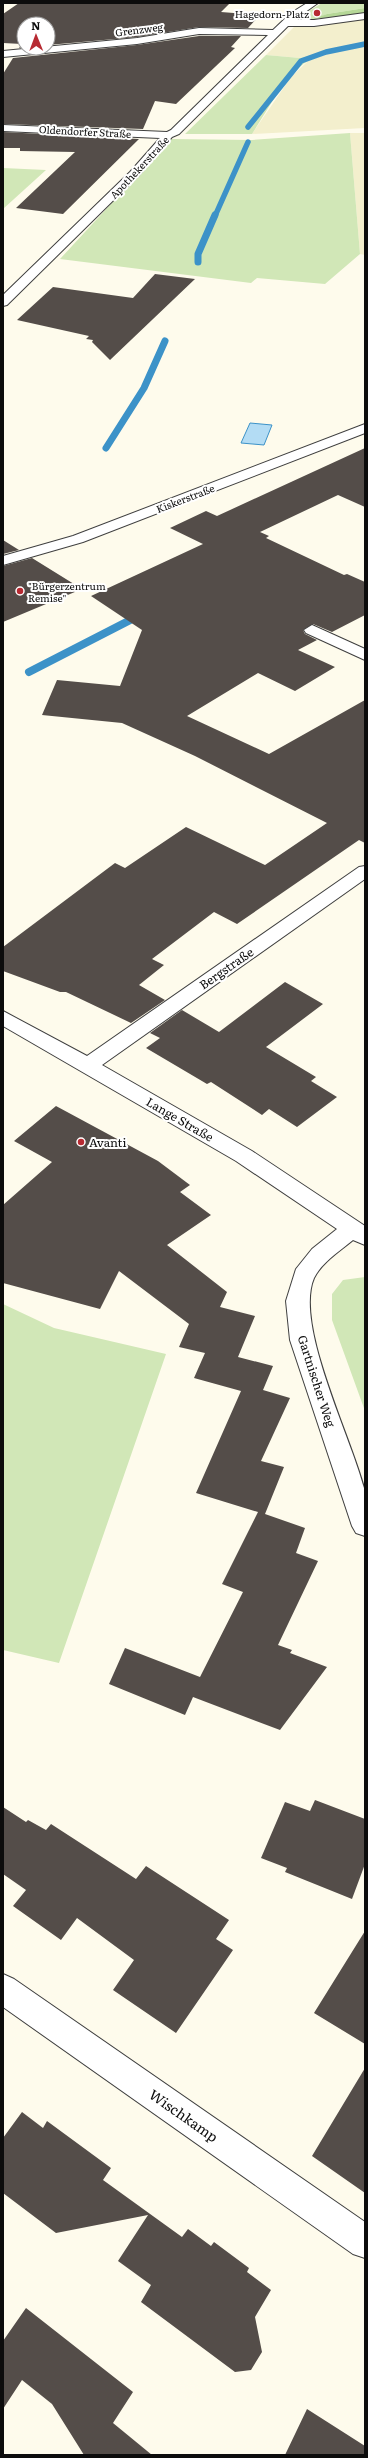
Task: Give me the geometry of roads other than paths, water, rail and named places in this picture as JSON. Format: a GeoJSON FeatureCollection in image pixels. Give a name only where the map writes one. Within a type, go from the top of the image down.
{"type":"FeatureCollection","features":[{"type":"Feature","properties":{"kind":"street","name":"Apothekerstraße"},"geometry":{"type":"LineString","coordinates":[[3,302],[134,174],[168,135],[175,132],[296,13],[313,3]]}},
{"type":"Feature","properties":{"kind":"street"},"geometry":{"type":"LineString","coordinates":[[286,23],[314,23],[365,16]]}},
{"type":"Feature","properties":{"kind":"street","name":"Grenzweg"},"geometry":{"type":"LineString","coordinates":[[3,54],[137,41],[199,31],[227,30],[277,33]]}},
{"type":"Feature","properties":{"kind":"street","name":"Oldendorfer Straße"},"geometry":{"type":"LineString","coordinates":[[3,128],[168,135]]}},
{"type":"Feature","properties":{"kind":"street","name":"Kiskerstraße"},"geometry":{"type":"LineString","coordinates":[[3,561],[78,539],[365,428]]}},
{"type":"Feature","properties":{"kind":"street"},"geometry":{"type":"LineString","coordinates":[[312,630],[365,655]]}},
{"type":"Feature","properties":{"kind":"street","name":"Bergstraße"},"geometry":{"type":"LineString","coordinates":[[88,1065],[365,871]]}},
{"type":"Feature","properties":{"kind":"street","name":"Lange Straße"},"geometry":{"type":"LineString","coordinates":[[3,1017],[244,1156],[358,1233]]}},
{"type":"Feature","properties":{"kind":"street","name":"Gartnischer Weg"},"geometry":{"type":"LineString","coordinates":[[358,1233],[320,1255],[304,1275],[297,1301],[302,1340],[365,1526]]}},
{"type":"Feature","properties":{"kind":"street","name":"Wischkamp"},"geometry":{"type":"LineString","coordinates":[[3,1989],[365,2242]]}},
{"type":"Feature","properties":{"kind":"water"},"geometry":{"type":"Polygon","coordinates":[[[250,423],[272,425],[264,445],[241,443],[250,423]]]}},
{"type":"Feature","properties":{"kind":"waterway"},"geometry":{"type":"LineString","coordinates":[[248,127],[301,61],[326,52],[365,44]]}},
{"type":"Feature","properties":{"kind":"waterway"},"geometry":{"type":"LineString","coordinates":[[215,216],[248,142]]}},
{"type":"Feature","properties":{"kind":"waterway"},"geometry":{"type":"LineString","coordinates":[[198,262],[198,254],[215,215]]}},
{"type":"Feature","properties":{"kind":"waterway"},"geometry":{"type":"LineString","coordinates":[[106,448],[144,388],[165,341]]}},
{"type":"Feature","properties":{"kind":"waterway"},"geometry":{"type":"LineString","coordinates":[[29,672],[142,614]]}},
{"type":"Feature","properties":{"kind":"place","name":"Hagedorn-Platz"},"geometry":{"type":"Point","coordinates":[317,13]}},
{"type":"Feature","properties":{"kind":"place","name":"\"Bürgerzentrum Remise\""},"geometry":{"type":"Point","coordinates":[20,591]}},
{"type":"Feature","properties":{"kind":"place","name":"Avanti"},"geometry":{"type":"Point","coordinates":[81,1142]}}]}
